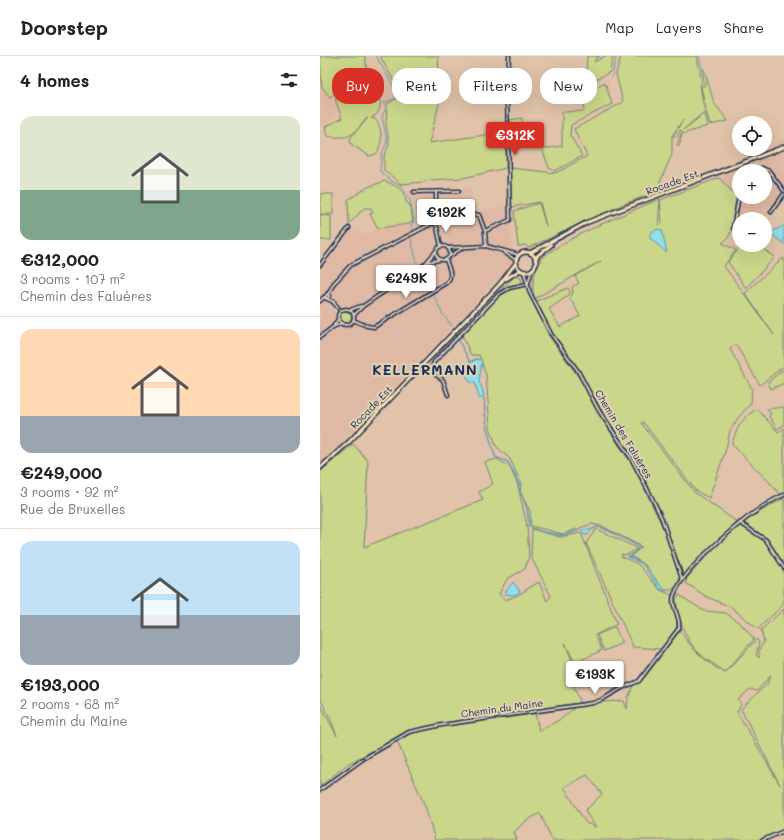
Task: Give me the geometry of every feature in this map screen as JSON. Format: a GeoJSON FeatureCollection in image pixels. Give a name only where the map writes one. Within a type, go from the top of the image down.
{"type":"FeatureCollection","features":[{"type":"Feature","properties":{"kind":"main road","name":"Rocade Est"},"geometry":{"type":"LineString","coordinates":[[530,253],[567,233],[617,211],[784,147]]}},
{"type":"Feature","properties":{"kind":"main road","name":"Rocade Est"},"geometry":{"type":"LineString","coordinates":[[535,260],[543,250],[567,233]]}},
{"type":"Feature","properties":{"kind":"main road"},"geometry":{"type":"LineString","coordinates":[[524,252],[530,253],[535,260],[535,265],[532,269],[524,272],[520,270],[516,262],[519,255],[524,252]]}},
{"type":"Feature","properties":{"kind":"main road","name":"Rocade Est"},"geometry":{"type":"LineString","coordinates":[[320,468],[350,441],[499,285],[516,262]]}},
{"type":"Feature","properties":{"kind":"main road","name":"Rocade Est"},"geometry":{"type":"LineString","coordinates":[[499,285],[520,270]]}},
{"type":"Feature","properties":{"kind":"street"},"geometry":{"type":"LineString","coordinates":[[485,231],[510,220],[508,100],[509,56]]}},
{"type":"Feature","properties":{"kind":"street"},"geometry":{"type":"LineString","coordinates":[[772,175],[784,191]]}},
{"type":"Feature","properties":{"kind":"street"},"geometry":{"type":"LineString","coordinates":[[414,192],[459,191]]}},
{"type":"Feature","properties":{"kind":"street"},"geometry":{"type":"LineString","coordinates":[[436,192],[436,223],[441,246]]}},
{"type":"Feature","properties":{"kind":"street"},"geometry":{"type":"LineString","coordinates":[[771,212],[784,194]]}},
{"type":"Feature","properties":{"kind":"street"},"geometry":{"type":"LineString","coordinates":[[457,218],[476,214],[480,217],[485,231],[486,246]]}},
{"type":"Feature","properties":{"kind":"street"},"geometry":{"type":"LineString","coordinates":[[320,301],[327,295],[334,283],[350,265],[431,224],[436,223]]}},
{"type":"Feature","properties":{"kind":"street"},"geometry":{"type":"LineString","coordinates":[[320,265],[349,228]]}},
{"type":"Feature","properties":{"kind":"street"},"geometry":{"type":"LineString","coordinates":[[441,246],[462,249],[486,246],[502,252],[519,255]]}},
{"type":"Feature","properties":{"kind":"street"},"geometry":{"type":"LineString","coordinates":[[320,337],[333,327],[342,323],[348,324],[353,320],[354,315],[362,306],[425,264],[441,246]]}},
{"type":"Feature","properties":{"kind":"street"},"geometry":{"type":"LineString","coordinates":[[448,248],[450,256]]}},
{"type":"Feature","properties":{"kind":"street"},"geometry":{"type":"LineString","coordinates":[[425,264],[439,260],[446,260],[462,249]]}},
{"type":"Feature","properties":{"kind":"street"},"geometry":{"type":"LineString","coordinates":[[436,251],[436,256],[439,260]]}},
{"type":"Feature","properties":{"kind":"street"},"geometry":{"type":"LineString","coordinates":[[502,252],[516,262]]}},
{"type":"Feature","properties":{"kind":"street"},"geometry":{"type":"LineString","coordinates":[[353,320],[367,326],[374,327],[446,283],[451,274],[446,260]]}},
{"type":"Feature","properties":{"kind":"street"},"geometry":{"type":"LineString","coordinates":[[448,395],[443,380],[431,371],[434,362],[499,294],[509,288],[528,284],[532,269]]}},
{"type":"Feature","properties":{"kind":"street","name":"Chemin des Faluères"},"geometry":{"type":"LineString","coordinates":[[524,272],[530,293],[551,334],[572,361],[604,420],[637,467],[657,508],[682,579]]}},
{"type":"Feature","properties":{"kind":"street"},"geometry":{"type":"LineString","coordinates":[[327,295],[341,311]]}},
{"type":"Feature","properties":{"kind":"street"},"geometry":{"type":"LineString","coordinates":[[320,301],[327,299],[334,302]]}},
{"type":"Feature","properties":{"kind":"street"},"geometry":{"type":"LineString","coordinates":[[341,311],[362,306]]}},
{"type":"Feature","properties":{"kind":"street"},"geometry":{"type":"LineString","coordinates":[[350,310],[354,315]]}},
{"type":"Feature","properties":{"kind":"street"},"geometry":{"type":"LineString","coordinates":[[333,327],[339,318],[341,311]]}},
{"type":"Feature","properties":{"kind":"street"},"geometry":{"type":"LineString","coordinates":[[339,318],[342,323]]}},
{"type":"Feature","properties":{"kind":"street","name":"Chemin du Maine"},"geometry":{"type":"LineString","coordinates":[[320,790],[362,759],[409,732],[442,724],[592,703],[639,682],[679,628],[679,620],[673,601],[682,579],[740,523],[777,498],[784,495]]}},
{"type":"Feature","properties":{"kind":"street"},"geometry":{"type":"LineString","coordinates":[[740,523],[766,540],[784,568]]}},
{"type":"Feature","properties":{"kind":"street"},"geometry":{"type":"LineString","coordinates":[[763,840],[784,830]]}},
{"type":"Feature","properties":{"kind":"shaded area"},"geometry":{"type":"Polygon","coordinates":[[[320,70],[322,87],[329,94],[336,118],[320,125],[320,70]]]}},
{"type":"Feature","properties":{"kind":"shaded area"},"geometry":{"type":"Polygon","coordinates":[[[784,138],[784,197],[777,207],[769,212],[734,212],[736,204],[772,204],[772,164],[732,164],[732,192],[712,172],[749,156],[772,156],[772,145],[784,138]]]}},
{"type":"Feature","properties":{"kind":"shaded area"},"geometry":{"type":"Polygon","coordinates":[[[472,188],[473,211],[510,206],[513,252],[512,264],[331,455],[320,463],[320,262],[347,228],[365,235],[387,226],[409,225],[412,231],[418,227],[418,214],[408,190],[472,188]]]}},
{"type":"Feature","properties":{"kind":"green space"},"geometry":{"type":"Polygon","coordinates":[[[320,56],[365,56],[366,68],[332,68],[332,96],[330,97],[322,87],[320,56]]]}},
{"type":"Feature","properties":{"kind":"green space"},"geometry":{"type":"Polygon","coordinates":[[[380,56],[438,56],[439,68],[392,68],[392,78],[380,56]]]}},
{"type":"Feature","properties":{"kind":"green space"},"geometry":{"type":"Polygon","coordinates":[[[587,56],[600,56],[594,60],[595,62],[605,56],[613,56],[610,72],[597,79],[597,68],[586,68],[587,56]]]}},
{"type":"Feature","properties":{"kind":"green space"},"geometry":{"type":"Polygon","coordinates":[[[621,56],[697,56],[702,84],[700,85],[704,109],[706,108],[701,87],[705,85],[702,69],[704,69],[714,103],[728,121],[710,125],[705,111],[683,130],[705,113],[708,126],[682,134],[679,147],[677,145],[682,131],[680,130],[677,137],[673,136],[683,120],[672,136],[672,154],[656,192],[624,204],[528,248],[526,245],[518,246],[514,211],[539,203],[546,226],[540,202],[512,207],[510,168],[556,173],[587,156],[574,129],[623,102],[616,74],[621,56]]]}},
{"type":"Feature","properties":{"kind":"green space"},"geometry":{"type":"Polygon","coordinates":[[[603,83],[606,85],[612,104],[571,125],[570,135],[582,156],[555,171],[549,168],[542,149],[562,146],[562,112],[584,111],[584,104],[597,104],[597,87],[603,83]]]}},
{"type":"Feature","properties":{"kind":"green space"},"geometry":{"type":"Polygon","coordinates":[[[392,101],[392,104],[439,104],[429,143],[506,132],[506,168],[463,178],[429,180],[401,184],[384,170],[384,157],[389,144],[386,124],[387,104],[392,101]]]}},
{"type":"Feature","properties":{"kind":"green space"},"geometry":{"type":"Polygon","coordinates":[[[337,104],[380,104],[376,115],[371,118],[375,119],[378,123],[381,132],[380,146],[376,154],[369,156],[351,144],[350,138],[368,118],[350,135],[345,137],[327,136],[325,127],[342,118],[337,104]]]}},
{"type":"Feature","properties":{"kind":"green space"},"geometry":{"type":"Polygon","coordinates":[[[522,118],[522,127],[520,132],[516,134],[512,133],[510,120],[522,118]]]}},
{"type":"Feature","properties":{"kind":"green space"},"geometry":{"type":"Polygon","coordinates":[[[719,178],[732,192],[732,204],[736,204],[735,212],[732,212],[732,229],[730,235],[722,243],[732,248],[732,252],[734,252],[724,266],[774,335],[745,293],[784,258],[784,366],[760,385],[736,345],[730,349],[752,389],[751,403],[738,418],[730,431],[726,449],[709,498],[696,491],[643,422],[641,423],[695,493],[737,522],[684,576],[658,506],[642,474],[565,350],[551,331],[536,301],[568,288],[570,291],[569,295],[549,309],[560,327],[580,316],[570,298],[573,293],[572,287],[579,283],[575,276],[601,261],[534,299],[533,289],[534,276],[541,258],[583,233],[660,199],[658,225],[662,223],[660,200],[719,178]]]}},
{"type":"Feature","properties":{"kind":"green space"},"geometry":{"type":"Polygon","coordinates":[[[385,181],[396,186],[402,191],[406,202],[410,205],[413,221],[409,224],[378,228],[370,214],[373,213],[371,208],[364,208],[349,224],[348,200],[368,187],[385,181]]]}},
{"type":"Feature","properties":{"kind":"green space"},"geometry":{"type":"Polygon","coordinates":[[[320,194],[333,194],[333,214],[320,214],[320,194]]]}},
{"type":"Feature","properties":{"kind":"green space"},"geometry":{"type":"Polygon","coordinates":[[[320,215],[331,216],[331,240],[320,240],[320,215]]]}},
{"type":"Feature","properties":{"kind":"green space"},"geometry":{"type":"Polygon","coordinates":[[[736,252],[768,252],[775,257],[746,288],[728,262],[736,252]]]}},
{"type":"Feature","properties":{"kind":"green space"},"geometry":{"type":"Polygon","coordinates":[[[515,276],[520,276],[522,283],[508,286],[494,296],[515,276]]]}},
{"type":"Feature","properties":{"kind":"green space"},"geometry":{"type":"Polygon","coordinates":[[[522,286],[529,288],[549,336],[585,386],[618,444],[635,468],[664,530],[680,577],[678,584],[672,590],[664,590],[644,564],[631,556],[642,547],[602,526],[591,524],[563,534],[531,526],[530,511],[520,492],[521,483],[510,459],[496,446],[490,427],[486,375],[479,355],[471,355],[462,335],[482,312],[496,299],[504,293],[522,286]]]}},
{"type":"Feature","properties":{"kind":"green space"},"geometry":{"type":"Polygon","coordinates":[[[346,311],[350,313],[352,317],[350,321],[346,323],[342,321],[340,317],[342,313],[346,311]]]}},
{"type":"Feature","properties":{"kind":"green space"},"geometry":{"type":"Polygon","coordinates":[[[784,369],[784,383],[771,389],[768,382],[784,369]]]}},
{"type":"Feature","properties":{"kind":"green space"},"geometry":{"type":"Polygon","coordinates":[[[784,407],[784,425],[777,429],[769,416],[771,414],[767,409],[784,407]]]}},
{"type":"Feature","properties":{"kind":"green space"},"geometry":{"type":"Polygon","coordinates":[[[757,409],[778,432],[784,428],[784,493],[780,494],[732,444],[744,419],[757,409]]]}},
{"type":"Feature","properties":{"kind":"green space"},"geometry":{"type":"Polygon","coordinates":[[[353,444],[368,461],[364,547],[483,500],[479,492],[493,484],[485,462],[497,459],[510,467],[518,486],[527,526],[529,556],[525,569],[507,579],[499,594],[505,600],[516,596],[539,582],[547,601],[551,596],[531,557],[532,529],[560,537],[581,533],[617,624],[595,635],[602,650],[575,663],[565,643],[576,670],[567,671],[581,703],[624,701],[627,709],[628,698],[633,686],[646,676],[678,633],[681,632],[700,656],[725,673],[757,639],[759,643],[756,655],[759,658],[759,650],[764,642],[761,630],[784,609],[784,829],[760,840],[552,840],[540,813],[526,821],[514,832],[517,840],[435,840],[425,806],[396,739],[349,763],[320,786],[320,704],[337,736],[320,698],[320,600],[322,599],[320,593],[320,472],[353,444]],[[771,675],[757,691],[750,689],[738,700],[741,705],[737,712],[780,785],[741,709],[767,684],[771,675]],[[580,703],[449,722],[409,731],[398,738],[428,727],[535,713],[539,731],[561,719],[580,703]],[[587,775],[564,787],[586,823],[596,827],[585,811],[602,794],[587,775]]]}},
{"type":"Feature","properties":{"kind":"green space"},"geometry":{"type":"Polygon","coordinates":[[[784,498],[783,563],[768,539],[743,522],[784,498]]]}},
{"type":"Feature","properties":{"kind":"green space"},"geometry":{"type":"Polygon","coordinates":[[[740,525],[765,541],[783,570],[782,566],[784,564],[784,604],[758,629],[731,607],[707,597],[686,583],[687,578],[728,533],[740,525]]]}},
{"type":"Feature","properties":{"kind":"green space"},"geometry":{"type":"Polygon","coordinates":[[[596,529],[637,548],[627,555],[621,554],[622,557],[638,564],[660,590],[672,595],[677,626],[673,634],[661,649],[633,647],[586,543],[596,529]]]}},
{"type":"Feature","properties":{"kind":"green space"},"geometry":{"type":"Polygon","coordinates":[[[679,595],[704,611],[726,613],[742,625],[754,639],[725,672],[700,654],[692,646],[682,626],[678,612],[676,599],[679,595]]]}},
{"type":"Feature","properties":{"kind":"green space"},"geometry":{"type":"Polygon","coordinates":[[[615,627],[622,643],[604,651],[597,635],[615,627]]]}},
{"type":"Feature","properties":{"kind":"water"},"geometry":{"type":"Polygon","coordinates":[[[783,226],[784,227],[784,244],[772,235],[772,232],[783,226]]]}},
{"type":"Feature","properties":{"kind":"water"},"geometry":{"type":"Polygon","coordinates":[[[658,229],[662,230],[667,253],[650,238],[650,233],[658,229]]]}},
{"type":"Feature","properties":{"kind":"water"},"geometry":{"type":"Polygon","coordinates":[[[477,359],[482,360],[479,382],[484,397],[487,424],[485,414],[484,398],[479,398],[475,383],[470,382],[463,371],[460,370],[462,367],[477,359]]]}},
{"type":"Feature","properties":{"kind":"water"},"geometry":{"type":"Polygon","coordinates":[[[527,509],[529,516],[529,527],[527,509]]]}},
{"type":"Feature","properties":{"kind":"water"},"geometry":{"type":"Polygon","coordinates":[[[597,527],[604,528],[640,547],[611,532],[597,527]]]}},
{"type":"Feature","properties":{"kind":"water"},"geometry":{"type":"Polygon","coordinates":[[[593,529],[588,535],[584,535],[582,530],[593,529]]]}},
{"type":"Feature","properties":{"kind":"water"},"geometry":{"type":"Polygon","coordinates":[[[579,530],[582,530],[566,535],[564,535],[579,530]]]}},
{"type":"Feature","properties":{"kind":"water"},"geometry":{"type":"Polygon","coordinates":[[[544,532],[564,535],[547,533],[544,532]]]}},
{"type":"Feature","properties":{"kind":"water"},"geometry":{"type":"Polygon","coordinates":[[[640,547],[629,557],[643,564],[628,557],[640,547]]]}},
{"type":"Feature","properties":{"kind":"water"},"geometry":{"type":"Polygon","coordinates":[[[643,564],[650,571],[660,586],[667,591],[660,589],[643,564]]]}},
{"type":"Feature","properties":{"kind":"water"},"geometry":{"type":"Polygon","coordinates":[[[513,582],[520,591],[515,595],[504,594],[513,582]]]}},
{"type":"Feature","properties":{"kind":"waterway"},"geometry":{"type":"LineString","coordinates":[[376,56],[398,94],[395,98],[384,103],[386,109],[382,116],[387,142],[382,153],[380,171],[392,181],[400,184],[410,200],[414,222],[411,225],[413,230]]}},
{"type":"Feature","properties":{"kind":"waterway"},"geometry":{"type":"LineString","coordinates":[[612,77],[616,56]]}},
{"type":"Feature","properties":{"kind":"waterway"},"geometry":{"type":"LineString","coordinates":[[699,56],[703,75]]}},
{"type":"Feature","properties":{"kind":"waterway"},"geometry":{"type":"LineString","coordinates":[[411,239],[417,263]]}},
{"type":"Feature","properties":{"kind":"waterway"},"geometry":{"type":"LineString","coordinates":[[420,271],[429,289]]}},
{"type":"Feature","properties":{"kind":"waterway"},"geometry":{"type":"LineString","coordinates":[[433,294],[442,313],[452,326]]}},
{"type":"Feature","properties":{"kind":"district","name":"KELLERMANN"},"geometry":{"type":"Point","coordinates":[425,369]}}]}
